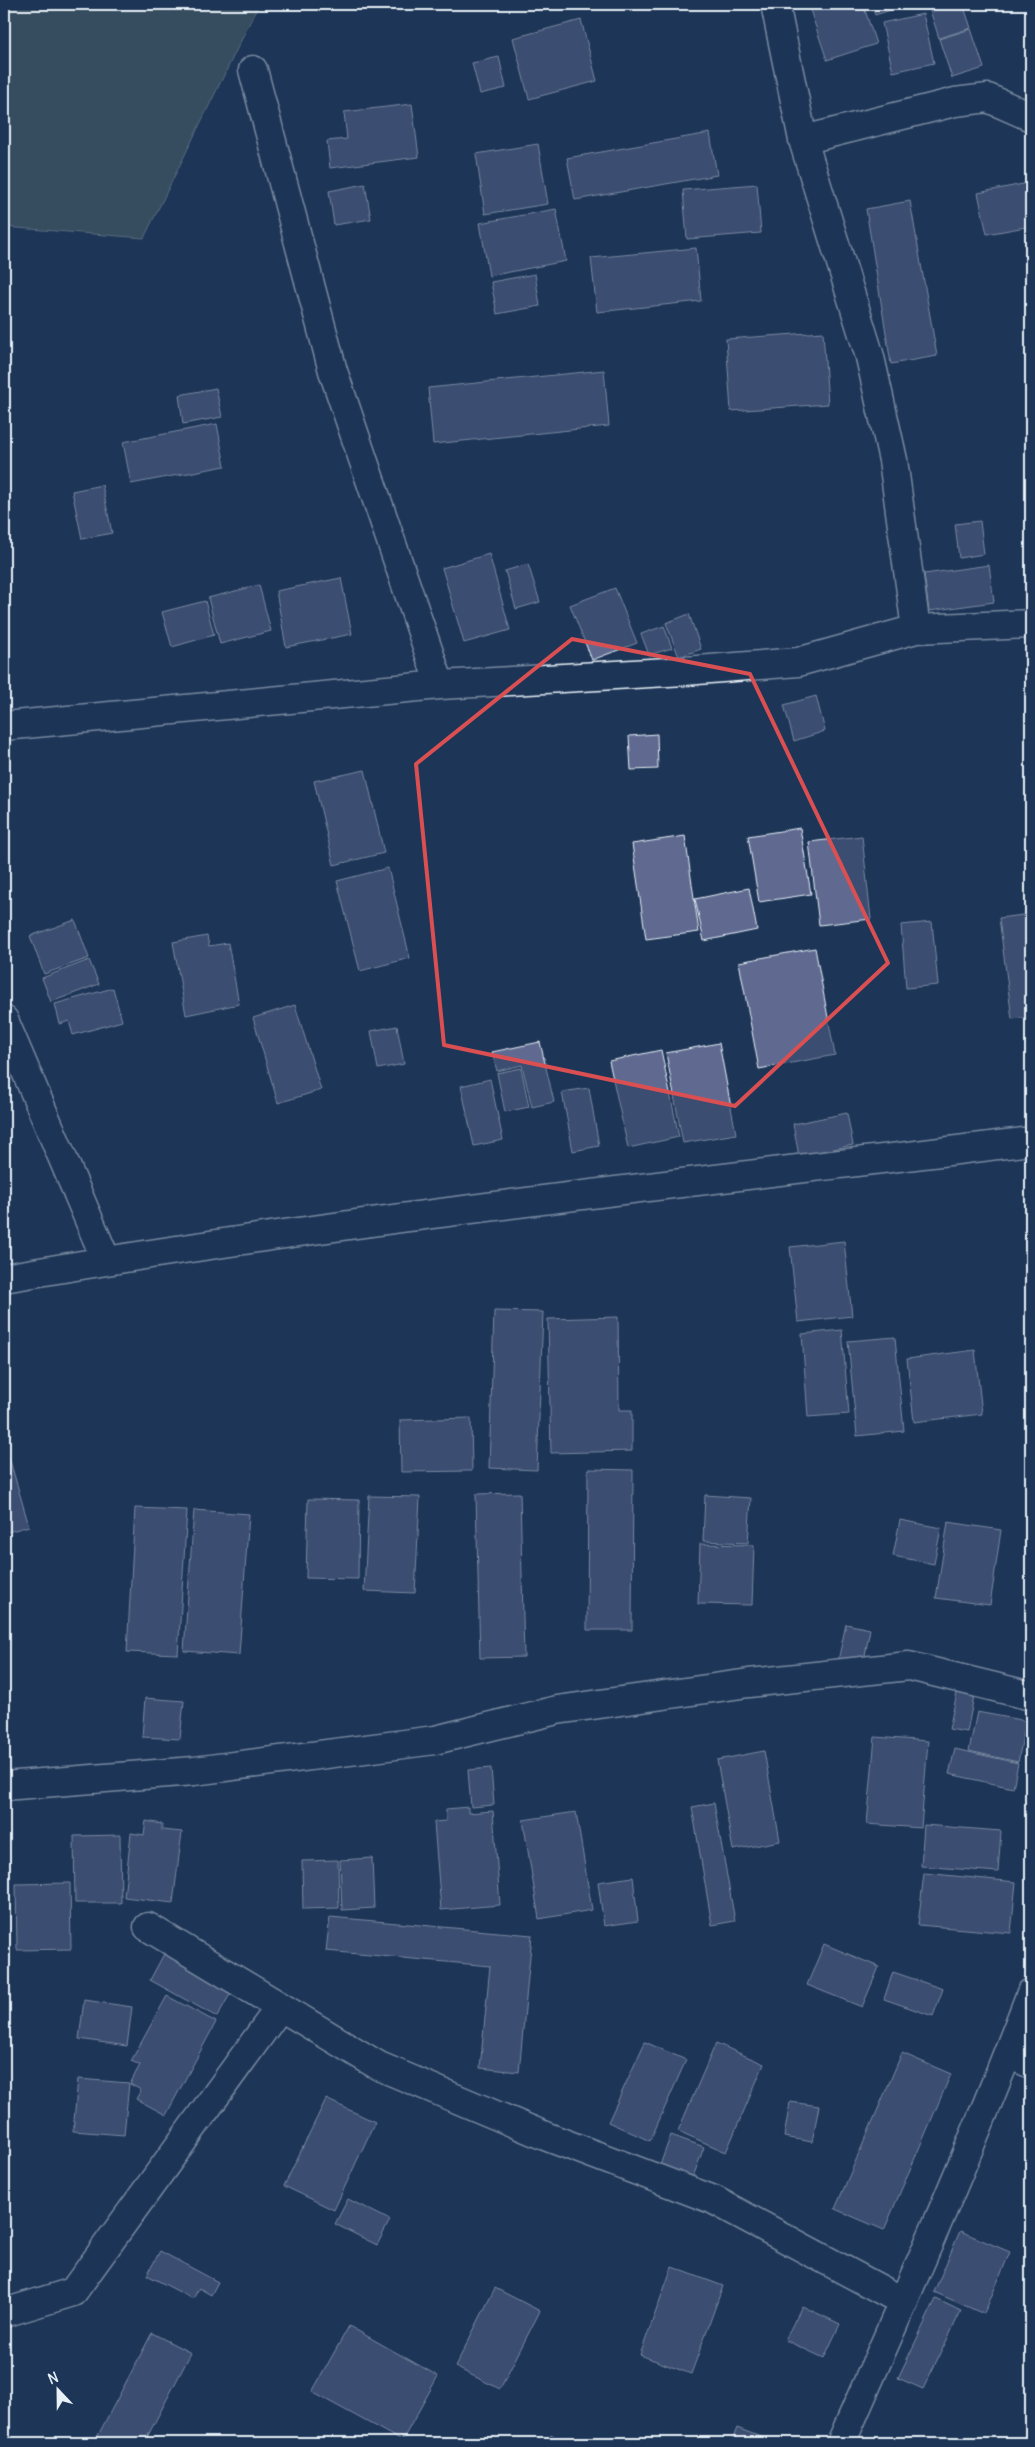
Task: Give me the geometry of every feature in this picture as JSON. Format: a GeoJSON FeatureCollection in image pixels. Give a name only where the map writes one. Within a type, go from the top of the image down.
{"type":"FeatureCollection","features":[{"type":"Feature","properties":{"kind":"street"},"geometry":{"type":"LineString","coordinates":[[775,4],[803,140],[870,356],[893,460],[916,629]]}},
{"type":"Feature","properties":{"kind":"street"},"geometry":{"type":"LineString","coordinates":[[253,70],[333,371],[440,685]]}},
{"type":"Feature","properties":{"kind":"street"},"geometry":{"type":"LineString","coordinates":[[803,140],[955,102],[988,98],[1031,117]]}},
{"type":"Feature","properties":{"kind":"street"},"geometry":{"type":"LineString","coordinates":[[4,726],[440,685],[676,672],[798,662],[916,629],[1031,624]]}},
{"type":"Feature","properties":{"kind":"street"},"geometry":{"type":"LineString","coordinates":[[4,1020],[106,1260]]}},
{"type":"Feature","properties":{"kind":"street"},"geometry":{"type":"LineString","coordinates":[[4,1278],[106,1260],[468,1210],[1031,1141]]}},
{"type":"Feature","properties":{"kind":"street"},"geometry":{"type":"LineString","coordinates":[[4,1786],[194,1771],[435,1740],[557,1710],[750,1684],[909,1666],[1031,1696]]}},
{"type":"Feature","properties":{"kind":"street"},"geometry":{"type":"LineString","coordinates":[[148,1927],[380,2066],[545,2136],[714,2200],[904,2302]]}},
{"type":"Feature","properties":{"kind":"street"},"geometry":{"type":"LineString","coordinates":[[841,2443],[904,2302],[1020,2059],[1031,1993]]}},
{"type":"Feature","properties":{"kind":"street"},"geometry":{"type":"LineString","coordinates":[[4,2313],[73,2292],[280,2007]]}},
{"type":"Feature","properties":{"kind":"highlighted area"},"geometry":{"type":"Polygon","coordinates":[[[572,639],[750,674],[888,963],[735,1106],[444,1045],[416,764],[572,639]]]}},
{"type":"Feature","properties":{"kind":"green space"},"geometry":{"type":"Polygon","coordinates":[[[4,4],[259,4],[144,238],[4,227],[4,4]]]}},
{"type":"Feature","properties":{"kind":"building"},"geometry":{"type":"Polygon","coordinates":[[[808,4],[863,4],[876,44],[827,60],[808,4]]]}},
{"type":"Feature","properties":{"kind":"building"},"geometry":{"type":"Polygon","coordinates":[[[871,4],[909,4],[875,15],[871,4]]]}},
{"type":"Feature","properties":{"kind":"building"},"geometry":{"type":"Polygon","coordinates":[[[928,4],[963,4],[971,28],[939,38],[928,4]]]}},
{"type":"Feature","properties":{"kind":"building"},"geometry":{"type":"Polygon","coordinates":[[[923,14],[934,63],[893,72],[882,23],[923,14]]]}},
{"type":"Feature","properties":{"kind":"building"},"geometry":{"type":"Polygon","coordinates":[[[581,20],[597,81],[529,99],[513,38],[581,20]]]}},
{"type":"Feature","properties":{"kind":"building"},"geometry":{"type":"Polygon","coordinates":[[[971,29],[984,68],[952,78],[939,39],[971,29]]]}},
{"type":"Feature","properties":{"kind":"building"},"geometry":{"type":"Polygon","coordinates":[[[499,57],[506,88],[480,94],[472,63],[499,57]]]}},
{"type":"Feature","properties":{"kind":"building"},"geometry":{"type":"Polygon","coordinates":[[[412,104],[419,157],[330,168],[327,141],[347,139],[344,112],[412,104]]]}},
{"type":"Feature","properties":{"kind":"building"},"geometry":{"type":"Polygon","coordinates":[[[710,133],[717,175],[575,200],[567,158],[710,133]]]}},
{"type":"Feature","properties":{"kind":"building"},"geometry":{"type":"Polygon","coordinates":[[[538,144],[548,204],[485,214],[476,154],[538,144]]]}},
{"type":"Feature","properties":{"kind":"building"},"geometry":{"type":"Polygon","coordinates":[[[1028,183],[1031,200],[1031,226],[987,234],[978,193],[1028,183]]]}},
{"type":"Feature","properties":{"kind":"building"},"geometry":{"type":"Polygon","coordinates":[[[365,184],[371,219],[334,225],[329,191],[365,184]]]}},
{"type":"Feature","properties":{"kind":"building"},"geometry":{"type":"Polygon","coordinates":[[[757,184],[761,233],[687,239],[683,190],[757,184]]]}},
{"type":"Feature","properties":{"kind":"building"},"geometry":{"type":"Polygon","coordinates":[[[910,201],[937,356],[891,364],[866,209],[910,201]]]}},
{"type":"Feature","properties":{"kind":"building"},"geometry":{"type":"Polygon","coordinates":[[[556,209],[566,261],[489,276],[480,223],[556,209]]]}},
{"type":"Feature","properties":{"kind":"building"},"geometry":{"type":"Polygon","coordinates":[[[696,248],[701,301],[597,312],[591,258],[696,248]]]}},
{"type":"Feature","properties":{"kind":"building"},"geometry":{"type":"Polygon","coordinates":[[[535,274],[540,306],[497,314],[491,282],[535,274]]]}},
{"type":"Feature","properties":{"kind":"building"},"geometry":{"type":"Polygon","coordinates":[[[823,332],[828,404],[731,411],[726,339],[823,332]]]}},
{"type":"Feature","properties":{"kind":"building"},"geometry":{"type":"Polygon","coordinates":[[[604,370],[609,426],[433,444],[428,388],[604,370]]]}},
{"type":"Feature","properties":{"kind":"building"},"geometry":{"type":"Polygon","coordinates":[[[216,388],[222,417],[183,424],[179,395],[216,388]]]}},
{"type":"Feature","properties":{"kind":"building"},"geometry":{"type":"Polygon","coordinates":[[[217,424],[225,466],[131,484],[123,442],[217,424]]]}},
{"type":"Feature","properties":{"kind":"building"},"geometry":{"type":"Polygon","coordinates":[[[102,485],[112,533],[82,539],[72,491],[102,485]]]}},
{"type":"Feature","properties":{"kind":"building"},"geometry":{"type":"Polygon","coordinates":[[[980,521],[984,554],[959,558],[955,524],[980,521]]]}},
{"type":"Feature","properties":{"kind":"building"},"geometry":{"type":"Polygon","coordinates":[[[489,554],[510,630],[464,643],[442,568],[489,554]]]}},
{"type":"Feature","properties":{"kind":"building"},"geometry":{"type":"Polygon","coordinates":[[[528,564],[540,602],[516,609],[505,571],[528,564]]]}},
{"type":"Feature","properties":{"kind":"building"},"geometry":{"type":"Polygon","coordinates":[[[989,565],[994,602],[929,611],[924,574],[989,565]]]}},
{"type":"Feature","properties":{"kind":"building"},"geometry":{"type":"Polygon","coordinates":[[[341,578],[352,634],[286,647],[276,591],[341,578]]]}},
{"type":"Feature","properties":{"kind":"building"},"geometry":{"type":"Polygon","coordinates":[[[259,585],[271,631],[220,644],[208,598],[259,585]]]}},
{"type":"Feature","properties":{"kind":"building"},"geometry":{"type":"Polygon","coordinates":[[[615,588],[637,643],[592,660],[570,605],[615,588]]]}},
{"type":"Feature","properties":{"kind":"building"},"geometry":{"type":"Polygon","coordinates":[[[205,601],[214,635],[172,647],[162,612],[205,601]]]}},
{"type":"Feature","properties":{"kind":"building"},"geometry":{"type":"Polygon","coordinates":[[[689,614],[701,649],[679,657],[666,623],[689,614]]]}},
{"type":"Feature","properties":{"kind":"building"},"geometry":{"type":"Polygon","coordinates":[[[664,626],[672,648],[649,655],[641,634],[664,626]]]}},
{"type":"Feature","properties":{"kind":"building"},"geometry":{"type":"Polygon","coordinates":[[[816,696],[825,731],[794,741],[784,705],[816,696]]]}},
{"type":"Feature","properties":{"kind":"building"},"geometry":{"type":"Polygon","coordinates":[[[657,734],[658,769],[631,770],[629,736],[657,734]]]}},
{"type":"Feature","properties":{"kind":"building"},"geometry":{"type":"Polygon","coordinates":[[[365,770],[384,853],[334,865],[314,781],[365,770]]]}},
{"type":"Feature","properties":{"kind":"building"},"geometry":{"type":"Polygon","coordinates":[[[800,828],[811,894],[759,902],[748,836],[800,828]]]}},
{"type":"Feature","properties":{"kind":"building"},"geometry":{"type":"Polygon","coordinates":[[[685,836],[699,932],[646,939],[632,844],[685,836]]]}},
{"type":"Feature","properties":{"kind":"building"},"geometry":{"type":"Polygon","coordinates":[[[862,836],[871,919],[819,925],[809,842],[862,836]]]}},
{"type":"Feature","properties":{"kind":"building"},"geometry":{"type":"Polygon","coordinates":[[[388,868],[410,958],[360,971],[337,881],[388,868]]]}},
{"type":"Feature","properties":{"kind":"building"},"geometry":{"type":"Polygon","coordinates":[[[749,888],[757,930],[704,941],[695,899],[749,888]]]}},
{"type":"Feature","properties":{"kind":"building"},"geometry":{"type":"Polygon","coordinates":[[[1031,914],[1031,1017],[1012,1019],[999,918],[1031,914]]]}},
{"type":"Feature","properties":{"kind":"building"},"geometry":{"type":"Polygon","coordinates":[[[75,920],[89,958],[44,974],[30,936],[75,920]]]}},
{"type":"Feature","properties":{"kind":"building"},"geometry":{"type":"Polygon","coordinates":[[[932,922],[938,985],[906,988],[901,925],[932,922]]]}},
{"type":"Feature","properties":{"kind":"building"},"geometry":{"type":"Polygon","coordinates":[[[207,936],[209,946],[228,943],[239,1004],[186,1015],[173,942],[207,936]]]}},
{"type":"Feature","properties":{"kind":"building"},"geometry":{"type":"Polygon","coordinates":[[[815,948],[835,1055],[759,1069],[739,962],[815,948]]]}},
{"type":"Feature","properties":{"kind":"building"},"geometry":{"type":"Polygon","coordinates":[[[89,960],[99,984],[51,1002],[42,978],[89,960]]]}},
{"type":"Feature","properties":{"kind":"building"},"geometry":{"type":"Polygon","coordinates":[[[113,988],[122,1021],[73,1035],[69,1021],[60,1024],[55,1004],[113,988]]]}},
{"type":"Feature","properties":{"kind":"building"},"geometry":{"type":"Polygon","coordinates":[[[295,1005],[321,1090],[278,1103],[253,1018],[295,1005]]]}},
{"type":"Feature","properties":{"kind":"building"},"geometry":{"type":"Polygon","coordinates":[[[397,1026],[404,1064],[378,1069],[371,1031],[397,1026]]]}},
{"type":"Feature","properties":{"kind":"building"},"geometry":{"type":"Polygon","coordinates":[[[540,1042],[554,1102],[532,1107],[522,1065],[497,1071],[492,1052],[540,1042]]]}},
{"type":"Feature","properties":{"kind":"building"},"geometry":{"type":"Polygon","coordinates":[[[719,1043],[736,1134],[683,1143],[666,1053],[719,1043]]]}},
{"type":"Feature","properties":{"kind":"building"},"geometry":{"type":"Polygon","coordinates":[[[661,1050],[679,1137],[628,1148],[609,1061],[661,1050]]]}},
{"type":"Feature","properties":{"kind":"building"},"geometry":{"type":"Polygon","coordinates":[[[521,1068],[529,1107],[505,1112],[497,1073],[521,1068]]]}},
{"type":"Feature","properties":{"kind":"building"},"geometry":{"type":"Polygon","coordinates":[[[490,1079],[503,1140],[474,1146],[461,1086],[490,1079]]]}},
{"type":"Feature","properties":{"kind":"building"},"geometry":{"type":"Polygon","coordinates":[[[589,1088],[599,1146],[573,1151],[562,1092],[589,1088]]]}},
{"type":"Feature","properties":{"kind":"building"},"geometry":{"type":"Polygon","coordinates":[[[847,1113],[853,1145],[799,1156],[793,1124],[847,1113]]]}},
{"type":"Feature","properties":{"kind":"building"},"geometry":{"type":"Polygon","coordinates":[[[844,1241],[852,1316],[798,1322],[790,1247],[844,1241]]]}},
{"type":"Feature","properties":{"kind":"building"},"geometry":{"type":"Polygon","coordinates":[[[494,1311],[543,1312],[537,1470],[489,1468],[494,1311]]]}},
{"type":"Feature","properties":{"kind":"building"},"geometry":{"type":"Polygon","coordinates":[[[618,1317],[619,1410],[632,1410],[632,1451],[551,1453],[548,1319],[618,1317]]]}},
{"type":"Feature","properties":{"kind":"building"},"geometry":{"type":"Polygon","coordinates":[[[842,1330],[849,1414],[808,1417],[802,1334],[842,1330]]]}},
{"type":"Feature","properties":{"kind":"building"},"geometry":{"type":"Polygon","coordinates":[[[895,1337],[904,1431],[857,1436],[848,1341],[895,1337]]]}},
{"type":"Feature","properties":{"kind":"building"},"geometry":{"type":"Polygon","coordinates":[[[975,1350],[982,1414],[914,1422],[907,1359],[975,1350]]]}},
{"type":"Feature","properties":{"kind":"building"},"geometry":{"type":"Polygon","coordinates":[[[471,1418],[472,1471],[401,1472],[400,1420],[471,1418]]]}},
{"type":"Feature","properties":{"kind":"building"},"geometry":{"type":"Polygon","coordinates":[[[4,1440],[29,1526],[4,1533],[4,1440]]]}},
{"type":"Feature","properties":{"kind":"building"},"geometry":{"type":"Polygon","coordinates":[[[588,1469],[633,1470],[632,1630],[587,1630],[588,1469]]]}},
{"type":"Feature","properties":{"kind":"building"},"geometry":{"type":"Polygon","coordinates":[[[520,1493],[524,1657],[480,1658],[476,1494],[520,1493]]]}},
{"type":"Feature","properties":{"kind":"building"},"geometry":{"type":"Polygon","coordinates":[[[705,1495],[751,1498],[748,1543],[703,1541],[705,1495]]]}},
{"type":"Feature","properties":{"kind":"building"},"geometry":{"type":"Polygon","coordinates":[[[369,1496],[420,1497],[415,1593],[364,1591],[369,1496]]]}},
{"type":"Feature","properties":{"kind":"building"},"geometry":{"type":"Polygon","coordinates":[[[308,1499],[359,1500],[358,1579],[306,1578],[308,1499]]]}},
{"type":"Feature","properties":{"kind":"building"},"geometry":{"type":"Polygon","coordinates":[[[135,1508],[187,1510],[178,1654],[127,1652],[135,1508]]]}},
{"type":"Feature","properties":{"kind":"building"},"geometry":{"type":"Polygon","coordinates":[[[194,1510],[249,1514],[239,1655],[184,1651],[194,1510]]]}},
{"type":"Feature","properties":{"kind":"building"},"geometry":{"type":"Polygon","coordinates":[[[900,1520],[941,1528],[934,1564],[893,1556],[900,1520]]]}},
{"type":"Feature","properties":{"kind":"building"},"geometry":{"type":"Polygon","coordinates":[[[948,1522],[1001,1530],[990,1605],[936,1598],[948,1522]]]}},
{"type":"Feature","properties":{"kind":"building"},"geometry":{"type":"Polygon","coordinates":[[[700,1544],[754,1545],[752,1605],[698,1604],[700,1544]]]}},
{"type":"Feature","properties":{"kind":"building"},"geometry":{"type":"Polygon","coordinates":[[[846,1624],[870,1629],[863,1666],[838,1661],[846,1624]]]}},
{"type":"Feature","properties":{"kind":"building"},"geometry":{"type":"Polygon","coordinates":[[[957,1693],[974,1696],[967,1732],[949,1729],[957,1693]]]}},
{"type":"Feature","properties":{"kind":"building"},"geometry":{"type":"Polygon","coordinates":[[[145,1698],[184,1701],[180,1739],[142,1737],[145,1698]]]}},
{"type":"Feature","properties":{"kind":"building"},"geometry":{"type":"Polygon","coordinates":[[[977,1712],[1026,1721],[1018,1762],[969,1751],[977,1712]]]}},
{"type":"Feature","properties":{"kind":"building"},"geometry":{"type":"Polygon","coordinates":[[[875,1737],[928,1741],[921,1828],[867,1824],[875,1737]]]}},
{"type":"Feature","properties":{"kind":"building"},"geometry":{"type":"Polygon","coordinates":[[[955,1749],[1018,1763],[1013,1788],[949,1774],[955,1749]]]}},
{"type":"Feature","properties":{"kind":"building"},"geometry":{"type":"Polygon","coordinates":[[[764,1751],[780,1841],[733,1850],[717,1760],[764,1751]]]}},
{"type":"Feature","properties":{"kind":"building"},"geometry":{"type":"Polygon","coordinates":[[[491,1768],[494,1805],[471,1807],[468,1770],[491,1768]]]}},
{"type":"Feature","properties":{"kind":"building"},"geometry":{"type":"Polygon","coordinates":[[[714,1803],[735,1921],[712,1925],[692,1807],[714,1803]]]}},
{"type":"Feature","properties":{"kind":"building"},"geometry":{"type":"Polygon","coordinates":[[[468,1807],[468,1813],[493,1811],[500,1905],[441,1910],[434,1822],[446,1821],[446,1809],[468,1807]]]}},
{"type":"Feature","properties":{"kind":"building"},"geometry":{"type":"Polygon","coordinates":[[[576,1812],[592,1910],[539,1919],[523,1820],[576,1812]]]}},
{"type":"Feature","properties":{"kind":"building"},"geometry":{"type":"Polygon","coordinates":[[[146,1821],[162,1824],[162,1830],[182,1832],[173,1903],[124,1897],[131,1833],[144,1835],[146,1821]]]}},
{"type":"Feature","properties":{"kind":"building"},"geometry":{"type":"Polygon","coordinates":[[[924,1825],[1001,1831],[998,1872],[921,1866],[924,1825]]]}},
{"type":"Feature","properties":{"kind":"building"},"geometry":{"type":"Polygon","coordinates":[[[120,1835],[121,1903],[75,1903],[74,1836],[120,1835]]]}},
{"type":"Feature","properties":{"kind":"building"},"geometry":{"type":"Polygon","coordinates":[[[372,1858],[374,1908],[342,1910],[340,1860],[372,1858]]]}},
{"type":"Feature","properties":{"kind":"building"},"geometry":{"type":"Polygon","coordinates":[[[4,1860],[6,1860],[5,1939],[4,1939],[4,1860]]]}},
{"type":"Feature","properties":{"kind":"building"},"geometry":{"type":"Polygon","coordinates":[[[338,1860],[339,1908],[303,1909],[302,1861],[338,1860]]]}},
{"type":"Feature","properties":{"kind":"building"},"geometry":{"type":"Polygon","coordinates":[[[924,1873],[1016,1882],[1011,1933],[918,1925],[924,1873]]]}},
{"type":"Feature","properties":{"kind":"building"},"geometry":{"type":"Polygon","coordinates":[[[633,1877],[638,1921],[604,1926],[598,1882],[633,1877]]]}},
{"type":"Feature","properties":{"kind":"building"},"geometry":{"type":"Polygon","coordinates":[[[70,1883],[71,1949],[17,1950],[16,1884],[70,1883]]]}},
{"type":"Feature","properties":{"kind":"building"},"geometry":{"type":"Polygon","coordinates":[[[330,1917],[532,1935],[519,2072],[480,2068],[490,1966],[326,1951],[330,1917]]]}},
{"type":"Feature","properties":{"kind":"building"},"geometry":{"type":"Polygon","coordinates":[[[824,1944],[879,1967],[862,2007],[807,1985],[824,1944]]]}},
{"type":"Feature","properties":{"kind":"building"},"geometry":{"type":"Polygon","coordinates":[[[165,1952],[233,1989],[217,2017],[150,1980],[165,1952]]]}},
{"type":"Feature","properties":{"kind":"building"},"geometry":{"type":"Polygon","coordinates":[[[893,1972],[943,1989],[933,2016],[884,1999],[893,1972]]]}},
{"type":"Feature","properties":{"kind":"building"},"geometry":{"type":"Polygon","coordinates":[[[167,1996],[216,2022],[166,2115],[136,2099],[141,2090],[130,2084],[140,2065],[131,2061],[167,1996]]]}},
{"type":"Feature","properties":{"kind":"building"},"geometry":{"type":"Polygon","coordinates":[[[84,2000],[132,2007],[127,2046],[79,2039],[84,2000]]]}},
{"type":"Feature","properties":{"kind":"building"},"geometry":{"type":"Polygon","coordinates":[[[645,2042],[686,2060],[650,2141],[608,2122],[645,2042]]]}},
{"type":"Feature","properties":{"kind":"building"},"geometry":{"type":"Polygon","coordinates":[[[716,2043],[764,2064],[726,2152],[678,2131],[716,2043]]]}},
{"type":"Feature","properties":{"kind":"building"},"geometry":{"type":"Polygon","coordinates":[[[902,2053],[951,2074],[884,2230],[835,2209],[902,2053]]]}},
{"type":"Feature","properties":{"kind":"building"},"geometry":{"type":"Polygon","coordinates":[[[5,2056],[9,2111],[4,2111],[5,2056]]]}},
{"type":"Feature","properties":{"kind":"building"},"geometry":{"type":"Polygon","coordinates":[[[78,2079],[129,2083],[124,2135],[73,2131],[78,2079]]]}},
{"type":"Feature","properties":{"kind":"building"},"geometry":{"type":"Polygon","coordinates":[[[326,2099],[375,2122],[334,2210],[284,2186],[326,2099]]]}},
{"type":"Feature","properties":{"kind":"building"},"geometry":{"type":"Polygon","coordinates":[[[790,2102],[819,2106],[812,2142],[784,2137],[790,2102]]]}},
{"type":"Feature","properties":{"kind":"building"},"geometry":{"type":"Polygon","coordinates":[[[671,2135],[704,2147],[693,2177],[660,2165],[671,2135]]]}},
{"type":"Feature","properties":{"kind":"building"},"geometry":{"type":"Polygon","coordinates":[[[348,2199],[390,2220],[377,2245],[335,2224],[348,2199]]]}},
{"type":"Feature","properties":{"kind":"building"},"geometry":{"type":"Polygon","coordinates":[[[960,2231],[1010,2252],[984,2314],[934,2292],[960,2231]]]}},
{"type":"Feature","properties":{"kind":"building"},"geometry":{"type":"Polygon","coordinates":[[[160,2251],[218,2282],[211,2295],[199,2288],[193,2299],[147,2275],[160,2251]]]}},
{"type":"Feature","properties":{"kind":"building"},"geometry":{"type":"Polygon","coordinates":[[[672,2267],[723,2286],[691,2374],[640,2355],[672,2267]]]}},
{"type":"Feature","properties":{"kind":"building"},"geometry":{"type":"Polygon","coordinates":[[[495,2288],[540,2311],[500,2389],[455,2367],[495,2288]]]}},
{"type":"Feature","properties":{"kind":"building"},"geometry":{"type":"Polygon","coordinates":[[[936,2299],[961,2311],[923,2389],[898,2378],[936,2299]]]}},
{"type":"Feature","properties":{"kind":"building"},"geometry":{"type":"Polygon","coordinates":[[[802,2306],[840,2324],[824,2358],[785,2340],[802,2306]]]}},
{"type":"Feature","properties":{"kind":"building"},"geometry":{"type":"Polygon","coordinates":[[[349,2326],[438,2376],[402,2441],[312,2392],[349,2326]]]}},
{"type":"Feature","properties":{"kind":"building"},"geometry":{"type":"Polygon","coordinates":[[[152,2333],[191,2353],[144,2443],[100,2443],[95,2441],[152,2333]]]}},
{"type":"Feature","properties":{"kind":"building"},"geometry":{"type":"Polygon","coordinates":[[[737,2428],[777,2443],[731,2443],[737,2428]]]}},
{"type":"Feature","properties":{"kind":"building"},"geometry":{"type":"Polygon","coordinates":[[[551,2434],[566,2443],[546,2443],[551,2434]]]}}]}
